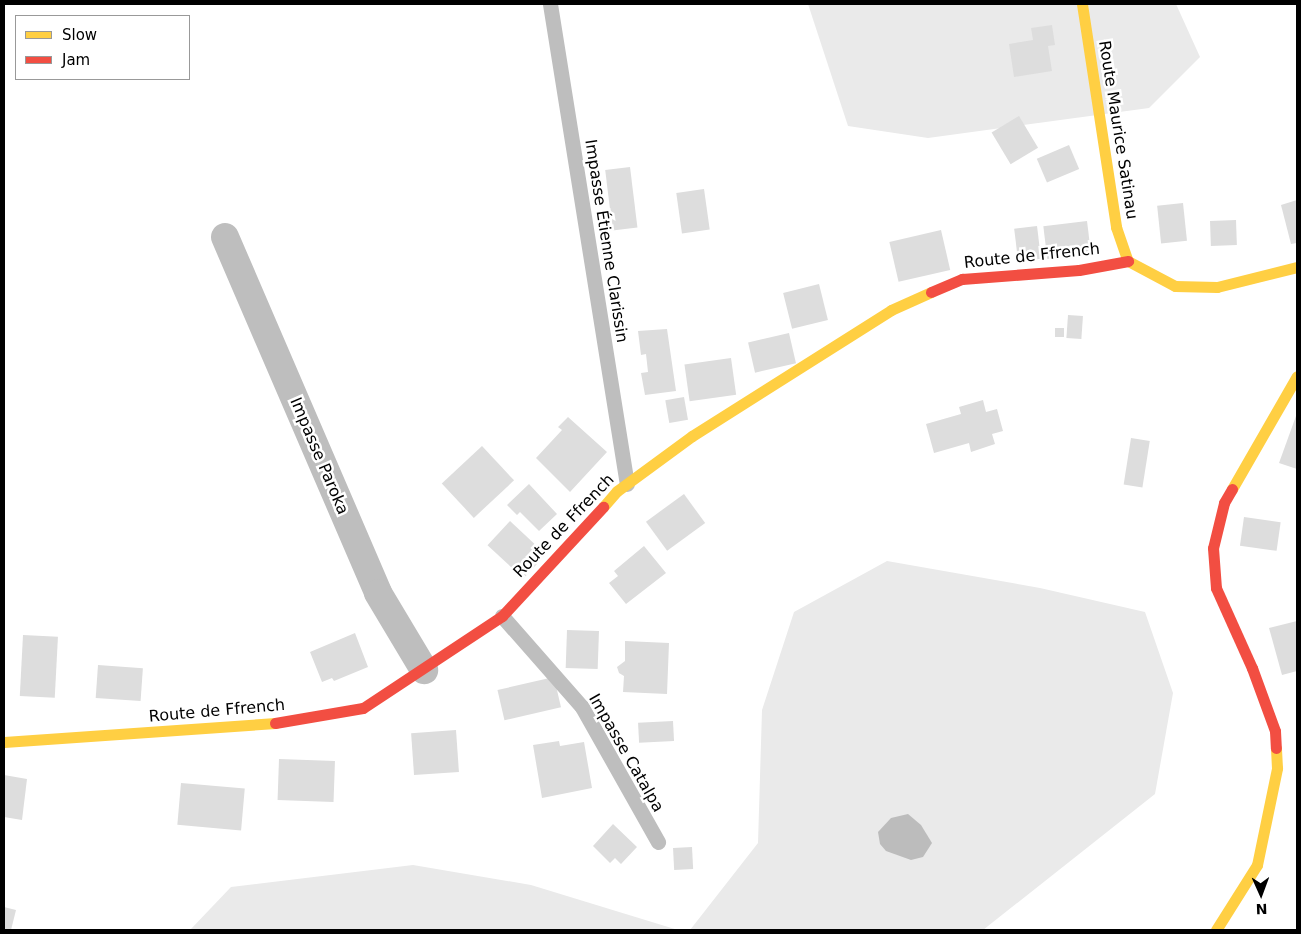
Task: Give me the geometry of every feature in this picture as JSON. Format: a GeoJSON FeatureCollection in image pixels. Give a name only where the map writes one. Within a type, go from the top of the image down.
{"type":"FeatureCollection","features":[{"type":"Feature","properties":{"kind":"main road","name":"Route Maurice Satinau"},"geometry":{"type":"LineString","coordinates":[[1082,4],[1116,227],[1128,260]]}},
{"type":"Feature","properties":{"kind":"main road","name":"Route de Ffrench"},"geometry":{"type":"LineString","coordinates":[[4,742],[261,726],[362,708],[424,670],[502,616],[627,484],[700,431],[891,310],[962,279],[1079,270],[1128,260]]}},
{"type":"Feature","properties":{"kind":"main road"},"geometry":{"type":"LineString","coordinates":[[1128,260],[1175,286],[1217,287],[1297,267]]}},
{"type":"Feature","properties":{"kind":"main road"},"geometry":{"type":"LineString","coordinates":[[1216,930],[1257,865],[1276,768],[1275,731],[1252,668],[1216,588],[1213,548],[1224,503],[1297,376]]}},
{"type":"Feature","properties":{"kind":"street","name":"Impasse Paroka"},"geometry":{"type":"LineString","coordinates":[[225,237],[378,593],[424,670]]}},
{"type":"Feature","properties":{"kind":"lane","name":"Impasse Étienne Clarissin"},"geometry":{"type":"LineString","coordinates":[[550,4],[627,484]]}},
{"type":"Feature","properties":{"kind":"lane","name":"Impasse Catalpa"},"geometry":{"type":"LineString","coordinates":[[502,616],[582,707],[658,842]]}},
{"type":"Feature","properties":{"kind":"shaded area"},"geometry":{"type":"Polygon","coordinates":[[[808,4],[1176,4],[1200,57],[1149,108],[928,138],[848,126],[808,4]]]}},
{"type":"Feature","properties":{"kind":"shaded area"},"geometry":{"type":"Polygon","coordinates":[[[887,561],[1040,588],[1145,612],[1173,693],[1155,794],[983,930],[690,930],[758,843],[762,710],[794,612],[887,561]]]}},
{"type":"Feature","properties":{"kind":"shaded area"},"geometry":{"type":"Polygon","coordinates":[[[908,814],[921,825],[932,843],[923,857],[911,860],[886,851],[880,844],[878,832],[891,818],[908,814]]]}},
{"type":"Feature","properties":{"kind":"shaded area"},"geometry":{"type":"Polygon","coordinates":[[[413,865],[531,885],[678,930],[190,930],[231,887],[413,865]]]}},
{"type":"Feature","properties":{"kind":"building"},"geometry":{"type":"Polygon","coordinates":[[[1052,25],[1055,45],[1048,46],[1052,71],[1014,77],[1009,44],[1033,40],[1031,28],[1052,25]]]}},
{"type":"Feature","properties":{"kind":"building"},"geometry":{"type":"Polygon","coordinates":[[[1019,116],[1038,148],[1011,164],[992,132],[1019,116]]]}},
{"type":"Feature","properties":{"kind":"building"},"geometry":{"type":"Polygon","coordinates":[[[1069,145],[1079,169],[1047,183],[1037,159],[1069,145]]]}},
{"type":"Feature","properties":{"kind":"building"},"geometry":{"type":"Polygon","coordinates":[[[630,167],[637,228],[613,231],[605,170],[630,167]]]}},
{"type":"Feature","properties":{"kind":"building"},"geometry":{"type":"Polygon","coordinates":[[[704,189],[710,230],[682,233],[676,193],[704,189]]]}},
{"type":"Feature","properties":{"kind":"building"},"geometry":{"type":"Polygon","coordinates":[[[1297,200],[1297,243],[1291,244],[1281,205],[1297,200]]]}},
{"type":"Feature","properties":{"kind":"building"},"geometry":{"type":"Polygon","coordinates":[[[1183,203],[1187,241],[1161,244],[1157,206],[1183,203]]]}},
{"type":"Feature","properties":{"kind":"building"},"geometry":{"type":"Polygon","coordinates":[[[1236,220],[1237,245],[1211,246],[1210,221],[1236,220]]]}},
{"type":"Feature","properties":{"kind":"building"},"geometry":{"type":"Polygon","coordinates":[[[1087,221],[1091,254],[1047,259],[1043,226],[1087,221]]]}},
{"type":"Feature","properties":{"kind":"building"},"geometry":{"type":"Polygon","coordinates":[[[1037,226],[1041,259],[1018,262],[1014,229],[1037,226]]]}},
{"type":"Feature","properties":{"kind":"building"},"geometry":{"type":"Polygon","coordinates":[[[941,230],[950,270],[899,282],[889,242],[941,230]]]}},
{"type":"Feature","properties":{"kind":"building"},"geometry":{"type":"Polygon","coordinates":[[[819,284],[828,320],[792,329],[783,293],[819,284]]]}},
{"type":"Feature","properties":{"kind":"building"},"geometry":{"type":"Polygon","coordinates":[[[1068,315],[1083,316],[1081,339],[1066,338],[1068,315]]]}},
{"type":"Feature","properties":{"kind":"building"},"geometry":{"type":"Polygon","coordinates":[[[1055,328],[1064,328],[1064,337],[1055,337],[1055,328]]]}},
{"type":"Feature","properties":{"kind":"building"},"geometry":{"type":"Polygon","coordinates":[[[667,329],[676,391],[645,395],[641,373],[648,372],[646,354],[641,355],[638,331],[667,329]]]}},
{"type":"Feature","properties":{"kind":"building"},"geometry":{"type":"Polygon","coordinates":[[[789,333],[796,363],[755,373],[748,342],[789,333]]]}},
{"type":"Feature","properties":{"kind":"building"},"geometry":{"type":"Polygon","coordinates":[[[731,358],[736,395],[690,401],[684,365],[731,358]]]}},
{"type":"Feature","properties":{"kind":"building"},"geometry":{"type":"Polygon","coordinates":[[[684,397],[688,420],[669,423],[665,400],[684,397]]]}},
{"type":"Feature","properties":{"kind":"building"},"geometry":{"type":"Polygon","coordinates":[[[983,400],[986,412],[997,409],[1003,431],[992,434],[995,444],[971,452],[969,443],[934,453],[926,424],[961,414],[959,407],[983,400]]]}},
{"type":"Feature","properties":{"kind":"building"},"geometry":{"type":"Polygon","coordinates":[[[568,417],[607,452],[570,492],[536,458],[562,430],[558,427],[568,417]]]}},
{"type":"Feature","properties":{"kind":"building"},"geometry":{"type":"Polygon","coordinates":[[[1297,417],[1297,469],[1279,463],[1297,417]]]}},
{"type":"Feature","properties":{"kind":"building"},"geometry":{"type":"Polygon","coordinates":[[[1131,438],[1150,441],[1142,487],[1124,484],[1131,438]]]}},
{"type":"Feature","properties":{"kind":"building"},"geometry":{"type":"Polygon","coordinates":[[[482,446],[514,480],[474,518],[442,484],[482,446]]]}},
{"type":"Feature","properties":{"kind":"building"},"geometry":{"type":"Polygon","coordinates":[[[529,484],[557,514],[539,531],[520,512],[517,515],[507,505],[529,484]]]}},
{"type":"Feature","properties":{"kind":"building"},"geometry":{"type":"Polygon","coordinates":[[[684,494],[705,523],[667,551],[646,522],[684,494]]]}},
{"type":"Feature","properties":{"kind":"building"},"geometry":{"type":"Polygon","coordinates":[[[1244,517],[1281,522],[1277,551],[1240,546],[1244,517]]]}},
{"type":"Feature","properties":{"kind":"building"},"geometry":{"type":"Polygon","coordinates":[[[510,521],[546,554],[523,579],[487,545],[510,521]]]}},
{"type":"Feature","properties":{"kind":"building"},"geometry":{"type":"Polygon","coordinates":[[[644,546],[666,573],[626,604],[609,583],[618,576],[614,571],[644,546]]]}},
{"type":"Feature","properties":{"kind":"building"},"geometry":{"type":"Polygon","coordinates":[[[1297,621],[1297,671],[1282,675],[1269,628],[1297,621]]]}},
{"type":"Feature","properties":{"kind":"building"},"geometry":{"type":"Polygon","coordinates":[[[567,630],[599,631],[598,669],[566,668],[567,630]]]}},
{"type":"Feature","properties":{"kind":"building"},"geometry":{"type":"Polygon","coordinates":[[[355,633],[368,667],[334,681],[332,678],[322,682],[310,652],[355,633]]]}},
{"type":"Feature","properties":{"kind":"building"},"geometry":{"type":"Polygon","coordinates":[[[23,635],[58,637],[55,698],[20,696],[23,635]]]}},
{"type":"Feature","properties":{"kind":"building"},"geometry":{"type":"Polygon","coordinates":[[[625,641],[669,643],[667,694],[623,692],[624,676],[619,673],[617,667],[625,661],[625,641]]]}},
{"type":"Feature","properties":{"kind":"building"},"geometry":{"type":"Polygon","coordinates":[[[98,665],[143,668],[141,701],[96,698],[98,665]]]}},
{"type":"Feature","properties":{"kind":"building"},"geometry":{"type":"Polygon","coordinates":[[[554,677],[561,707],[504,720],[497,690],[554,677]]]}},
{"type":"Feature","properties":{"kind":"building"},"geometry":{"type":"Polygon","coordinates":[[[673,721],[674,741],[639,743],[638,723],[673,721]]]}},
{"type":"Feature","properties":{"kind":"building"},"geometry":{"type":"Polygon","coordinates":[[[456,730],[459,772],[414,775],[411,733],[456,730]]]}},
{"type":"Feature","properties":{"kind":"building"},"geometry":{"type":"Polygon","coordinates":[[[559,741],[560,746],[584,742],[592,788],[542,798],[533,745],[559,741]]]}},
{"type":"Feature","properties":{"kind":"building"},"geometry":{"type":"Polygon","coordinates":[[[279,759],[335,761],[334,802],[278,800],[279,759]]]}},
{"type":"Feature","properties":{"kind":"building"},"geometry":{"type":"Polygon","coordinates":[[[4,775],[27,779],[22,820],[4,817],[4,775]]]}},
{"type":"Feature","properties":{"kind":"building"},"geometry":{"type":"Polygon","coordinates":[[[181,783],[245,789],[241,830],[177,825],[181,783]]]}},
{"type":"Feature","properties":{"kind":"building"},"geometry":{"type":"Polygon","coordinates":[[[613,824],[637,847],[621,864],[615,858],[610,863],[593,846],[613,824]]]}},
{"type":"Feature","properties":{"kind":"building"},"geometry":{"type":"Polygon","coordinates":[[[692,847],[693,869],[674,870],[673,848],[692,847]]]}},
{"type":"Feature","properties":{"kind":"building"},"geometry":{"type":"Polygon","coordinates":[[[4,907],[16,910],[11,930],[4,930],[4,907]]]}},
{"type":"Feature","properties":{"kind":"traffic: slow"},"geometry":{"type":"LineString","coordinates":[[1082,4],[1116,227],[1128,261]]}},
{"type":"Feature","properties":{"kind":"traffic: slow"},"geometry":{"type":"LineString","coordinates":[[1128,261],[1175,286],[1217,287],[1297,267]]}},
{"type":"Feature","properties":{"kind":"traffic: slow"},"geometry":{"type":"LineString","coordinates":[[603,507],[617,491],[692,436],[891,310],[931,292]]}},
{"type":"Feature","properties":{"kind":"traffic: slow"},"geometry":{"type":"LineString","coordinates":[[1232,489],[1297,376]]}},
{"type":"Feature","properties":{"kind":"traffic: slow"},"geometry":{"type":"LineString","coordinates":[[4,742],[275,723]]}},
{"type":"Feature","properties":{"kind":"traffic: slow"},"geometry":{"type":"LineString","coordinates":[[1216,930],[1257,865],[1277,768],[1276,748]]}},
{"type":"Feature","properties":{"kind":"traffic: jam"},"geometry":{"type":"LineString","coordinates":[[931,292],[962,279],[1079,270],[1128,261]]}},
{"type":"Feature","properties":{"kind":"traffic: jam"},"geometry":{"type":"LineString","coordinates":[[1232,489],[1224,503],[1213,548],[1216,588],[1252,668],[1275,731],[1276,748]]}},
{"type":"Feature","properties":{"kind":"traffic: jam"},"geometry":{"type":"LineString","coordinates":[[275,723],[363,708],[502,616],[603,507]]}}]}
